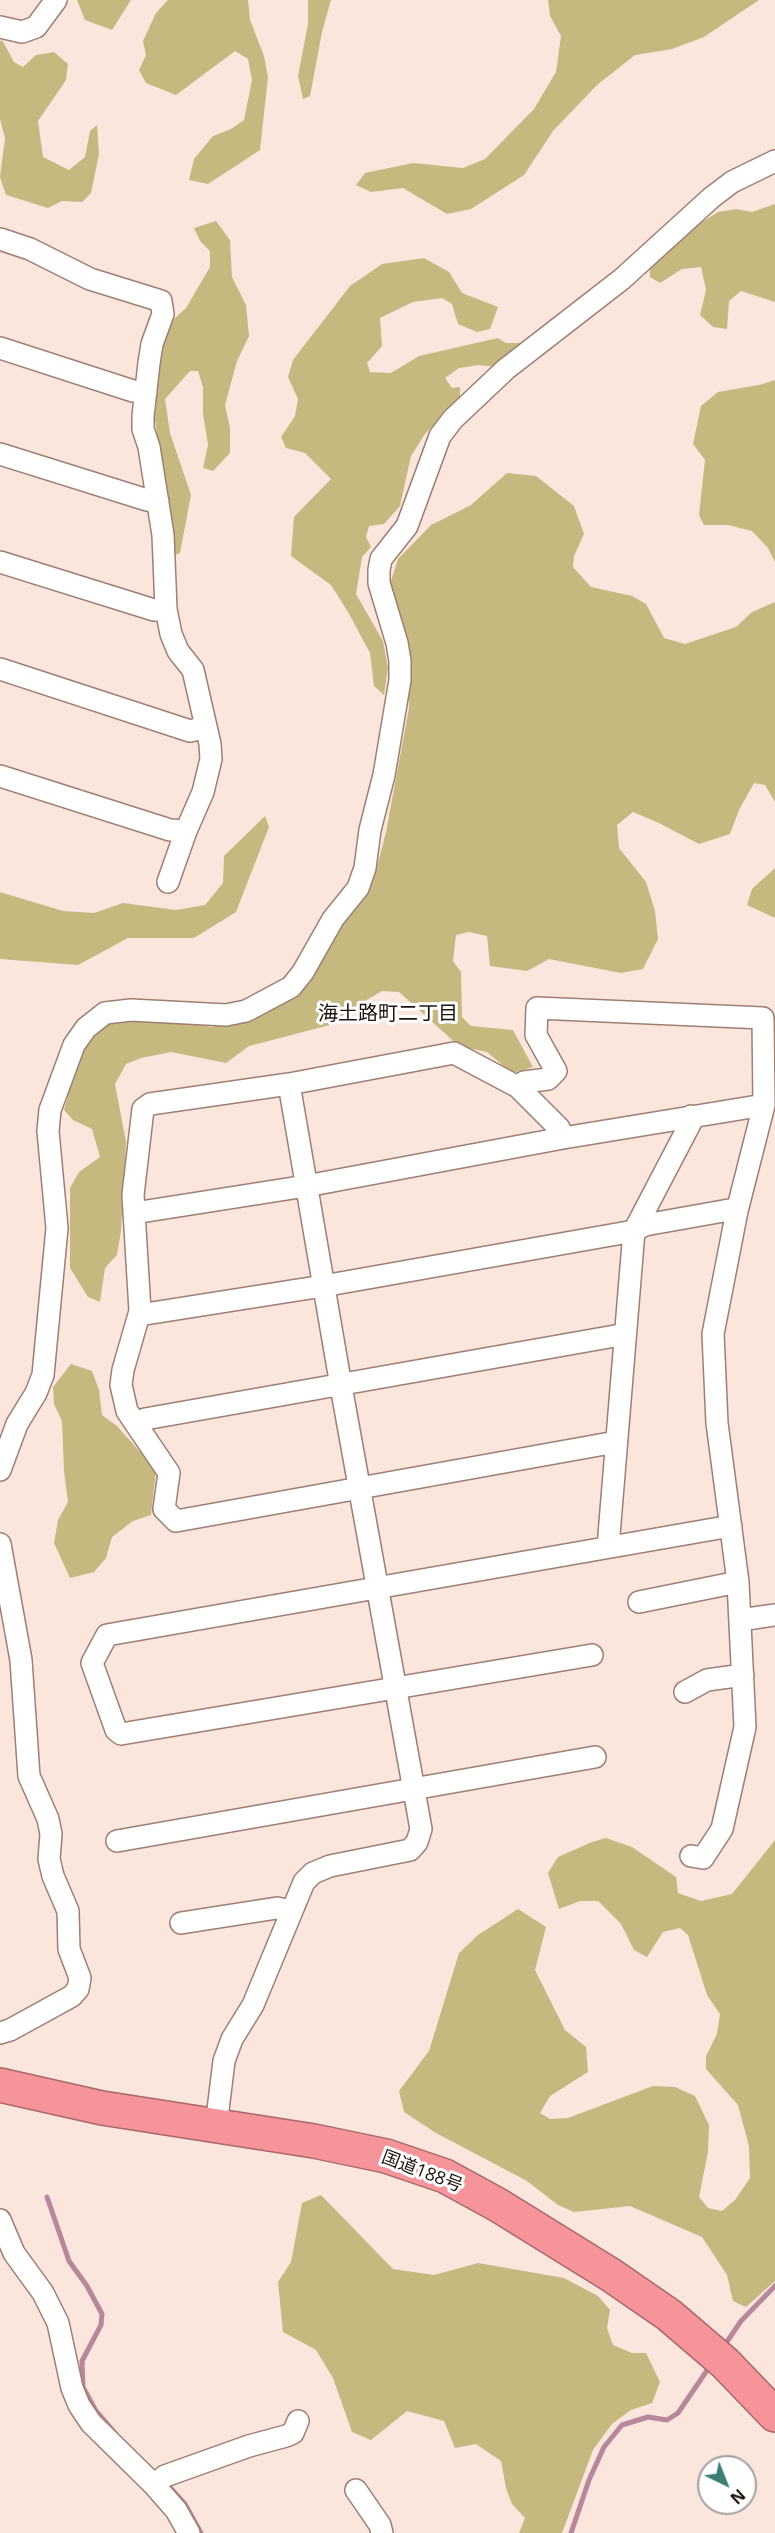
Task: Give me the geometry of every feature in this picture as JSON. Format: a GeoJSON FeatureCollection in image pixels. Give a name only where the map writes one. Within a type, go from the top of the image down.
{"type":"FeatureCollection","features":[{"type":"Feature","properties":{"kind":"highway","name":"国道188号"},"geometry":{"type":"LineString","coordinates":[[0,2085],[102,2108],[314,2141],[386,2156],[445,2176],[498,2205],[611,2276],[669,2316],[725,2363],[775,2415]]}},
{"type":"Feature","properties":{"kind":"street"},"geometry":{"type":"LineString","coordinates":[[0,27],[22,32],[36,27],[56,0]]}},
{"type":"Feature","properties":{"kind":"street"},"geometry":{"type":"LineString","coordinates":[[0,1470],[17,1424],[36,1393],[43,1375],[57,1228],[48,1131],[50,1110],[74,1045],[86,1028],[105,1013],[131,1010],[226,1015],[246,1011],[291,987],[303,972],[333,919],[358,888],[365,868],[370,830],[384,775],[400,680],[397,643],[379,583],[379,570],[381,560],[407,526],[440,436],[453,419],[506,369],[622,279],[711,198],[732,182],[775,161]]}},
{"type":"Feature","properties":{"kind":"street"},"geometry":{"type":"LineString","coordinates":[[0,239],[30,249],[90,279],[161,301],[163,314],[152,344],[143,429],[163,535],[166,609],[171,634],[178,651],[193,670],[210,744],[211,759],[203,792],[168,882]]}},
{"type":"Feature","properties":{"kind":"street"},"geometry":{"type":"LineString","coordinates":[[0,348],[133,391],[146,392]]}},
{"type":"Feature","properties":{"kind":"street"},"geometry":{"type":"LineString","coordinates":[[0,454],[147,500],[158,501]]}},
{"type":"Feature","properties":{"kind":"street"},"geometry":{"type":"LineString","coordinates":[[0,562],[154,610],[166,609]]}},
{"type":"Feature","properties":{"kind":"street"},"geometry":{"type":"LineString","coordinates":[[0,669],[190,731],[206,727]]}},
{"type":"Feature","properties":{"kind":"street"},"geometry":{"type":"LineString","coordinates":[[0,776],[170,830],[186,831]]}},
{"type":"Feature","properties":{"kind":"street"},"geometry":{"type":"LineString","coordinates":[[518,1086],[524,1082],[548,1079],[556,1071],[536,1035],[537,1008],[763,1018],[764,1105],[737,1211],[713,1334],[717,1423],[738,1582],[744,1727],[722,1829],[703,1858],[691,1856]]}},
{"type":"Feature","properties":{"kind":"street"},"geometry":{"type":"LineString","coordinates":[[563,1138],[559,1128],[518,1086],[454,1053],[289,1084],[150,1104],[143,1109],[133,1195],[139,1270],[139,1315],[121,1385],[127,1411],[169,1473],[164,1509],[177,1521],[616,1442]]}},
{"type":"Feature","properties":{"kind":"street"},"geometry":{"type":"LineString","coordinates":[[216,2126],[224,2061],[232,2039],[253,2005],[304,1882],[312,1873],[330,1866],[410,1850],[417,1842],[421,1829],[289,1084]]}},
{"type":"Feature","properties":{"kind":"street"},"geometry":{"type":"LineString","coordinates":[[134,1213],[306,1186],[563,1138],[764,1105]]}},
{"type":"Feature","properties":{"kind":"street"},"geometry":{"type":"LineString","coordinates":[[608,1547],[634,1230],[691,1122],[691,1116]]}},
{"type":"Feature","properties":{"kind":"street"},"geometry":{"type":"LineString","coordinates":[[139,1315],[323,1286],[634,1230],[645,1225],[729,1210],[737,1211]]}},
{"type":"Feature","properties":{"kind":"street"},"geometry":{"type":"LineString","coordinates":[[137,1425],[145,1419],[615,1336],[624,1337]]}},
{"type":"Feature","properties":{"kind":"street"},"geometry":{"type":"LineString","coordinates":[[592,1655],[121,1734],[116,1730],[92,1664],[106,1635],[731,1526]]}},
{"type":"Feature","properties":{"kind":"street"},"geometry":{"type":"LineString","coordinates":[[0,1544],[21,1660],[29,1776],[48,1819],[51,1834],[49,1859],[53,1876],[68,1911],[69,1949],[80,1978],[78,1989],[72,1996],[10,2030],[0,2032]]}},
{"type":"Feature","properties":{"kind":"street"},"geometry":{"type":"LineString","coordinates":[[639,1602],[738,1582]]}},
{"type":"Feature","properties":{"kind":"street"},"geometry":{"type":"LineString","coordinates":[[740,1620],[775,1615]]}},
{"type":"Feature","properties":{"kind":"street"},"geometry":{"type":"LineString","coordinates":[[685,1692],[707,1680],[743,1675]]}},
{"type":"Feature","properties":{"kind":"street"},"geometry":{"type":"LineString","coordinates":[[117,1841],[595,1757]]}},
{"type":"Feature","properties":{"kind":"street"},"geometry":{"type":"LineString","coordinates":[[181,1923],[277,1908],[291,1911]]}},
{"type":"Feature","properties":{"kind":"street"},"geometry":{"type":"LineString","coordinates":[[0,2220],[14,2253],[43,2293],[58,2323],[72,2388],[79,2405],[91,2423],[176,2510],[189,2533]]}},
{"type":"Feature","properties":{"kind":"street"},"geometry":{"type":"LineString","coordinates":[[154,2485],[165,2476],[293,2433],[298,2421]]}},
{"type":"Feature","properties":{"kind":"street"},"geometry":{"type":"LineString","coordinates":[[357,2490],[380,2525],[382,2533]]}},
{"type":"Feature","properties":{"kind":"shaded area"},"geometry":{"type":"Polygon","coordinates":[[[77,0],[131,0],[112,30],[85,20],[77,0]]]}},
{"type":"Feature","properties":{"kind":"shaded area"},"geometry":{"type":"Polygon","coordinates":[[[168,0],[248,0],[250,20],[264,56],[268,77],[260,150],[208,184],[189,180],[194,159],[213,136],[231,129],[244,120],[252,80],[248,59],[235,51],[176,95],[146,83],[139,70],[146,55],[143,41],[156,13],[168,0]]]}},
{"type":"Feature","properties":{"kind":"shaded area"},"geometry":{"type":"Polygon","coordinates":[[[308,0],[331,0],[322,32],[310,96],[303,99],[298,76],[308,24],[308,0]]]}},
{"type":"Feature","properties":{"kind":"shaded area"},"geometry":{"type":"Polygon","coordinates":[[[548,0],[759,0],[704,37],[672,49],[635,55],[597,85],[553,131],[524,175],[471,209],[447,214],[403,188],[371,192],[356,185],[365,173],[413,163],[463,168],[485,159],[534,109],[556,72],[561,36],[550,16],[548,0]]]}},
{"type":"Feature","properties":{"kind":"shaded area"},"geometry":{"type":"Polygon","coordinates":[[[2,40],[14,62],[23,67],[36,55],[54,52],[68,64],[66,80],[38,121],[43,157],[69,170],[85,157],[90,131],[97,125],[99,154],[91,193],[82,202],[62,201],[48,208],[6,195],[0,177],[5,138],[0,119],[0,41],[2,40]]]}},
{"type":"Feature","properties":{"kind":"shaded area"},"geometry":{"type":"Polygon","coordinates":[[[775,204],[775,302],[741,291],[729,301],[727,329],[713,327],[700,315],[706,290],[701,267],[682,269],[660,283],[650,277],[650,266],[672,241],[718,212],[736,209],[752,212],[775,204]]]}},
{"type":"Feature","properties":{"kind":"shaded area"},"geometry":{"type":"Polygon","coordinates":[[[216,221],[230,240],[232,277],[246,305],[249,336],[237,361],[225,405],[230,428],[230,453],[213,471],[203,468],[208,445],[203,414],[203,387],[198,371],[190,371],[165,399],[170,433],[191,495],[180,553],[173,556],[152,397],[157,357],[174,319],[186,308],[210,267],[210,251],[200,241],[194,228],[216,221]]]}},
{"type":"Feature","properties":{"kind":"shaded area"},"geometry":{"type":"Polygon","coordinates":[[[424,258],[449,272],[462,293],[498,307],[490,329],[477,332],[458,324],[452,304],[442,298],[413,302],[380,318],[382,346],[367,363],[370,372],[391,373],[419,356],[498,338],[506,343],[521,343],[519,352],[496,367],[479,365],[459,368],[445,378],[452,388],[460,387],[460,398],[425,434],[411,456],[400,506],[384,524],[369,526],[366,537],[371,547],[362,557],[356,594],[383,641],[388,668],[384,695],[374,686],[370,653],[331,585],[291,556],[294,517],[331,479],[305,453],[286,448],[281,437],[295,416],[298,399],[288,377],[293,360],[350,286],[382,264],[424,258]]]}},
{"type":"Feature","properties":{"kind":"shaded area"},"geometry":{"type":"Polygon","coordinates":[[[775,380],[775,562],[768,548],[752,531],[728,525],[704,525],[699,515],[705,460],[693,444],[701,406],[718,392],[775,380]]]}},
{"type":"Feature","properties":{"kind":"shaded area"},"geometry":{"type":"Polygon","coordinates":[[[507,473],[536,476],[574,506],[584,534],[574,556],[573,567],[591,587],[632,596],[646,604],[664,638],[685,644],[736,627],[752,612],[775,602],[775,802],[765,785],[754,783],[739,810],[730,834],[699,844],[633,812],[617,825],[619,848],[646,882],[655,911],[658,939],[643,969],[621,973],[549,959],[527,971],[490,966],[487,936],[469,932],[456,935],[453,961],[461,972],[462,1017],[471,1026],[513,1030],[533,1067],[512,1073],[487,1052],[459,1046],[399,992],[382,991],[351,1009],[330,1025],[249,1046],[226,1063],[171,1052],[141,1058],[126,1064],[115,1084],[126,1142],[121,1231],[117,1255],[105,1268],[100,1302],[88,1297],[70,1268],[70,1188],[79,1172],[100,1157],[92,1129],[73,1120],[64,1110],[81,1050],[102,1025],[128,1017],[177,1020],[211,1027],[255,1015],[314,972],[356,898],[376,871],[386,832],[409,708],[409,659],[389,587],[398,559],[431,525],[471,505],[507,473]]]}},
{"type":"Feature","properties":{"kind":"shaded area"},"geometry":{"type":"Polygon","coordinates":[[[265,816],[269,827],[236,912],[194,938],[128,938],[78,965],[0,959],[0,892],[63,911],[94,913],[123,903],[176,910],[205,905],[223,883],[224,856],[265,816]]]}},
{"type":"Feature","properties":{"kind":"shaded area"},"geometry":{"type":"Polygon","coordinates":[[[775,868],[775,918],[747,905],[752,889],[775,868]]]}},
{"type":"Feature","properties":{"kind":"shaded area"},"geometry":{"type":"Polygon","coordinates":[[[71,1364],[92,1371],[99,1390],[102,1415],[117,1426],[156,1470],[151,1515],[133,1521],[112,1537],[106,1558],[94,1572],[70,1578],[54,1543],[58,1520],[68,1502],[62,1421],[54,1404],[53,1387],[71,1364]]]}},
{"type":"Feature","properties":{"kind":"shaded area"},"geometry":{"type":"Polygon","coordinates":[[[606,1838],[632,1847],[676,1877],[678,1893],[701,1901],[732,1894],[775,1840],[775,2281],[746,2307],[733,2301],[727,2275],[702,2237],[630,2206],[574,2212],[558,2205],[527,2181],[436,2133],[404,2112],[399,2091],[429,2051],[459,1953],[478,1935],[518,1909],[546,1927],[535,1970],[565,2030],[586,2047],[588,2072],[550,2096],[540,2113],[550,2119],[568,2118],[653,2086],[675,2087],[695,2096],[709,2125],[708,2152],[699,2197],[708,2208],[722,2211],[735,2200],[750,2178],[749,2146],[738,2105],[706,2069],[706,2056],[717,2034],[720,2014],[707,1995],[688,1935],[680,1928],[663,1932],[647,1957],[634,1950],[621,1924],[598,1901],[580,1901],[559,1909],[548,1873],[558,1857],[606,1838]]]}},
{"type":"Feature","properties":{"kind":"shaded area"},"geometry":{"type":"Polygon","coordinates":[[[321,2195],[393,2269],[434,2275],[478,2263],[564,2278],[598,2296],[610,2310],[607,2328],[613,2345],[632,2353],[646,2353],[660,2382],[652,2403],[631,2410],[612,2424],[593,2450],[562,2533],[519,2533],[525,2518],[512,2504],[506,2488],[501,2461],[476,2444],[455,2448],[444,2421],[407,2411],[371,2440],[352,2432],[333,2378],[316,2350],[283,2332],[278,2282],[291,2262],[302,2203],[321,2195]]]}},
{"type":"Feature","properties":{"kind":"waterway"},"geometry":{"type":"LineString","coordinates":[[47,2197],[69,2261],[87,2286],[102,2314],[101,2325],[82,2361],[83,2387],[96,2411],[115,2433]]}},
{"type":"Feature","properties":{"kind":"waterway"},"geometry":{"type":"LineString","coordinates":[[722,2349],[741,2321],[775,2286]]}},
{"type":"Feature","properties":{"kind":"waterway"},"geometry":{"type":"LineString","coordinates":[[571,2533],[589,2480],[604,2447],[622,2425],[648,2417],[667,2420],[678,2413],[710,2366]]}},
{"type":"Feature","properties":{"kind":"waterway"},"geometry":{"type":"LineString","coordinates":[[165,2482],[185,2504],[201,2533]]}},
{"type":"Feature","properties":{"kind":"district","name":"海土路町二丁目"},"geometry":{"type":"Point","coordinates":[388,1014]}}]}
